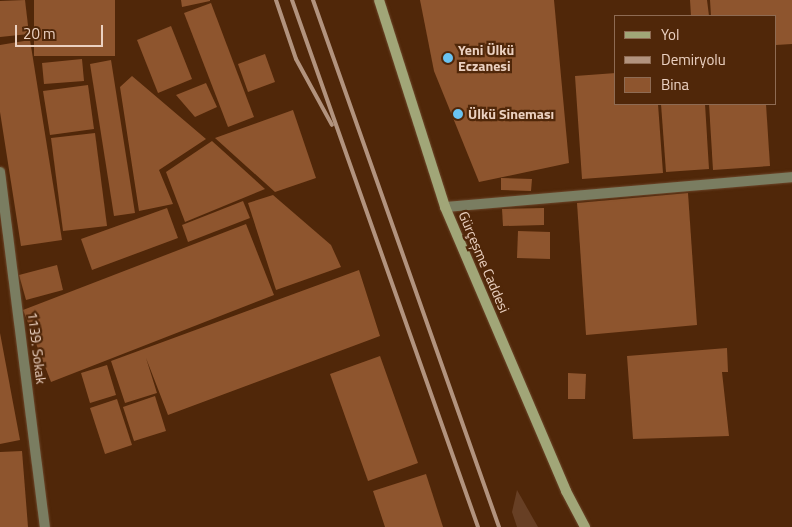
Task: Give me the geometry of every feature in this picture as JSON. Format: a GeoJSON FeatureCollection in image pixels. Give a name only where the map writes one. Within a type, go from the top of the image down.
{"type":"FeatureCollection","features":[{"type":"Feature","properties":{"kind":"main road","name":"Gürçeşme Caddesi"},"geometry":{"type":"LineString","coordinates":[[379,0],[445,207],[566,491],[585,527]]}},
{"type":"Feature","properties":{"kind":"street","name":"1139. Sokak"},"geometry":{"type":"LineString","coordinates":[[0,172],[45,527]]}},
{"type":"Feature","properties":{"kind":"street"},"geometry":{"type":"LineString","coordinates":[[445,207],[792,177]]}},
{"type":"Feature","properties":{"kind":"shaded area"},"geometry":{"type":"Polygon","coordinates":[[[517,490],[538,527],[517,527],[512,512],[517,490]]]}},
{"type":"Feature","properties":{"kind":"building"},"geometry":{"type":"Polygon","coordinates":[[[25,0],[29,34],[0,37],[0,1],[25,0]]]}},
{"type":"Feature","properties":{"kind":"building"},"geometry":{"type":"Polygon","coordinates":[[[34,0],[115,0],[115,56],[34,56],[34,0]]]}},
{"type":"Feature","properties":{"kind":"building"},"geometry":{"type":"Polygon","coordinates":[[[181,0],[210,0],[210,1],[182,7],[181,0]]]}},
{"type":"Feature","properties":{"kind":"building"},"geometry":{"type":"Polygon","coordinates":[[[420,0],[554,0],[569,163],[479,182],[434,71],[420,0]]]}},
{"type":"Feature","properties":{"kind":"building"},"geometry":{"type":"Polygon","coordinates":[[[690,0],[707,0],[709,15],[691,15],[690,0]]]}},
{"type":"Feature","properties":{"kind":"building"},"geometry":{"type":"Polygon","coordinates":[[[710,0],[792,0],[792,44],[777,45],[777,15],[711,15],[710,0]]]}},
{"type":"Feature","properties":{"kind":"building"},"geometry":{"type":"Polygon","coordinates":[[[211,3],[254,117],[228,127],[184,13],[211,3]]]}},
{"type":"Feature","properties":{"kind":"building"},"geometry":{"type":"Polygon","coordinates":[[[171,26],[192,79],[158,93],[137,40],[171,26]]]}},
{"type":"Feature","properties":{"kind":"building"},"geometry":{"type":"Polygon","coordinates":[[[30,40],[62,240],[21,246],[0,112],[0,45],[30,40]]]}},
{"type":"Feature","properties":{"kind":"building"},"geometry":{"type":"Polygon","coordinates":[[[265,54],[275,82],[248,92],[238,64],[265,54]]]}},
{"type":"Feature","properties":{"kind":"building"},"geometry":{"type":"Polygon","coordinates":[[[82,59],[84,81],[44,84],[42,63],[82,59]]]}},
{"type":"Feature","properties":{"kind":"building"},"geometry":{"type":"Polygon","coordinates":[[[111,60],[135,213],[114,216],[90,64],[111,60]]]}},
{"type":"Feature","properties":{"kind":"building"},"geometry":{"type":"Polygon","coordinates":[[[614,73],[614,105],[658,105],[663,173],[582,179],[575,76],[614,73]]]}},
{"type":"Feature","properties":{"kind":"building"},"geometry":{"type":"Polygon","coordinates":[[[132,76],[206,139],[159,170],[173,204],[139,211],[120,87],[132,76]]]}},
{"type":"Feature","properties":{"kind":"building"},"geometry":{"type":"Polygon","coordinates":[[[206,83],[217,107],[195,117],[176,95],[206,83]]]}},
{"type":"Feature","properties":{"kind":"building"},"geometry":{"type":"Polygon","coordinates":[[[88,85],[94,129],[50,135],[43,91],[88,85]]]}},
{"type":"Feature","properties":{"kind":"building"},"geometry":{"type":"Polygon","coordinates":[[[661,105],[705,105],[709,169],[666,172],[661,105]]]}},
{"type":"Feature","properties":{"kind":"building"},"geometry":{"type":"Polygon","coordinates":[[[709,105],[766,105],[770,166],[713,170],[709,105]]]}},
{"type":"Feature","properties":{"kind":"building"},"geometry":{"type":"Polygon","coordinates":[[[293,110],[316,178],[275,192],[215,138],[293,110]]]}},
{"type":"Feature","properties":{"kind":"building"},"geometry":{"type":"Polygon","coordinates":[[[95,133],[107,226],[63,231],[51,138],[95,133]]]}},
{"type":"Feature","properties":{"kind":"building"},"geometry":{"type":"Polygon","coordinates":[[[212,141],[265,189],[185,222],[166,172],[212,141]]]}},
{"type":"Feature","properties":{"kind":"building"},"geometry":{"type":"Polygon","coordinates":[[[501,178],[532,179],[531,191],[501,190],[501,178]]]}},
{"type":"Feature","properties":{"kind":"building"},"geometry":{"type":"Polygon","coordinates":[[[688,193],[697,325],[586,335],[577,203],[688,193]]]}},
{"type":"Feature","properties":{"kind":"building"},"geometry":{"type":"Polygon","coordinates":[[[273,195],[331,245],[341,267],[276,290],[248,203],[273,195]]]}},
{"type":"Feature","properties":{"kind":"building"},"geometry":{"type":"Polygon","coordinates":[[[243,201],[250,218],[188,242],[182,225],[243,201]]]}},
{"type":"Feature","properties":{"kind":"building"},"geometry":{"type":"Polygon","coordinates":[[[167,208],[178,238],[92,270],[81,239],[167,208]]]}},
{"type":"Feature","properties":{"kind":"building"},"geometry":{"type":"Polygon","coordinates":[[[544,208],[544,225],[503,226],[502,209],[544,208]]]}},
{"type":"Feature","properties":{"kind":"building"},"geometry":{"type":"Polygon","coordinates":[[[246,224],[274,295],[51,382],[23,310],[246,224]]]}},
{"type":"Feature","properties":{"kind":"building"},"geometry":{"type":"Polygon","coordinates":[[[518,231],[550,232],[550,259],[517,258],[518,231]]]}},
{"type":"Feature","properties":{"kind":"building"},"geometry":{"type":"Polygon","coordinates":[[[57,265],[63,290],[26,300],[19,275],[57,265]]]}},
{"type":"Feature","properties":{"kind":"building"},"geometry":{"type":"Polygon","coordinates":[[[359,270],[380,336],[168,415],[146,358],[157,393],[125,403],[111,361],[359,270]]]}},
{"type":"Feature","properties":{"kind":"building"},"geometry":{"type":"Polygon","coordinates":[[[0,333],[20,440],[0,444],[0,333]]]}},
{"type":"Feature","properties":{"kind":"building"},"geometry":{"type":"Polygon","coordinates":[[[727,348],[728,372],[722,372],[729,436],[633,439],[627,356],[727,348]]]}},
{"type":"Feature","properties":{"kind":"building"},"geometry":{"type":"Polygon","coordinates":[[[380,356],[418,463],[368,481],[330,374],[380,356]]]}},
{"type":"Feature","properties":{"kind":"building"},"geometry":{"type":"Polygon","coordinates":[[[107,365],[116,395],[90,403],[81,373],[107,365]]]}},
{"type":"Feature","properties":{"kind":"building"},"geometry":{"type":"Polygon","coordinates":[[[568,373],[586,374],[585,399],[568,399],[568,373]]]}},
{"type":"Feature","properties":{"kind":"building"},"geometry":{"type":"Polygon","coordinates":[[[155,396],[166,431],[134,441],[123,407],[155,396]]]}},
{"type":"Feature","properties":{"kind":"building"},"geometry":{"type":"Polygon","coordinates":[[[117,399],[132,445],[105,454],[90,408],[117,399]]]}},
{"type":"Feature","properties":{"kind":"building"},"geometry":{"type":"Polygon","coordinates":[[[22,451],[28,527],[0,527],[0,452],[22,451]]]}},
{"type":"Feature","properties":{"kind":"building"},"geometry":{"type":"Polygon","coordinates":[[[426,474],[443,527],[385,527],[373,491],[426,474]]]}},
{"type":"Feature","properties":{"kind":"railway"},"geometry":{"type":"LineString","coordinates":[[276,0],[296,59],[332,125]]}},
{"type":"Feature","properties":{"kind":"railway"},"geometry":{"type":"LineString","coordinates":[[292,0],[478,527]]}},
{"type":"Feature","properties":{"kind":"railway"},"geometry":{"type":"LineString","coordinates":[[313,0],[499,527]]}},
{"type":"Feature","properties":{"kind":"place","name":"Yeni Ülkü Eczanesi"},"geometry":{"type":"Point","coordinates":[448,58]}},
{"type":"Feature","properties":{"kind":"place","name":"Ülkü Sineması"},"geometry":{"type":"Point","coordinates":[458,114]}}]}
